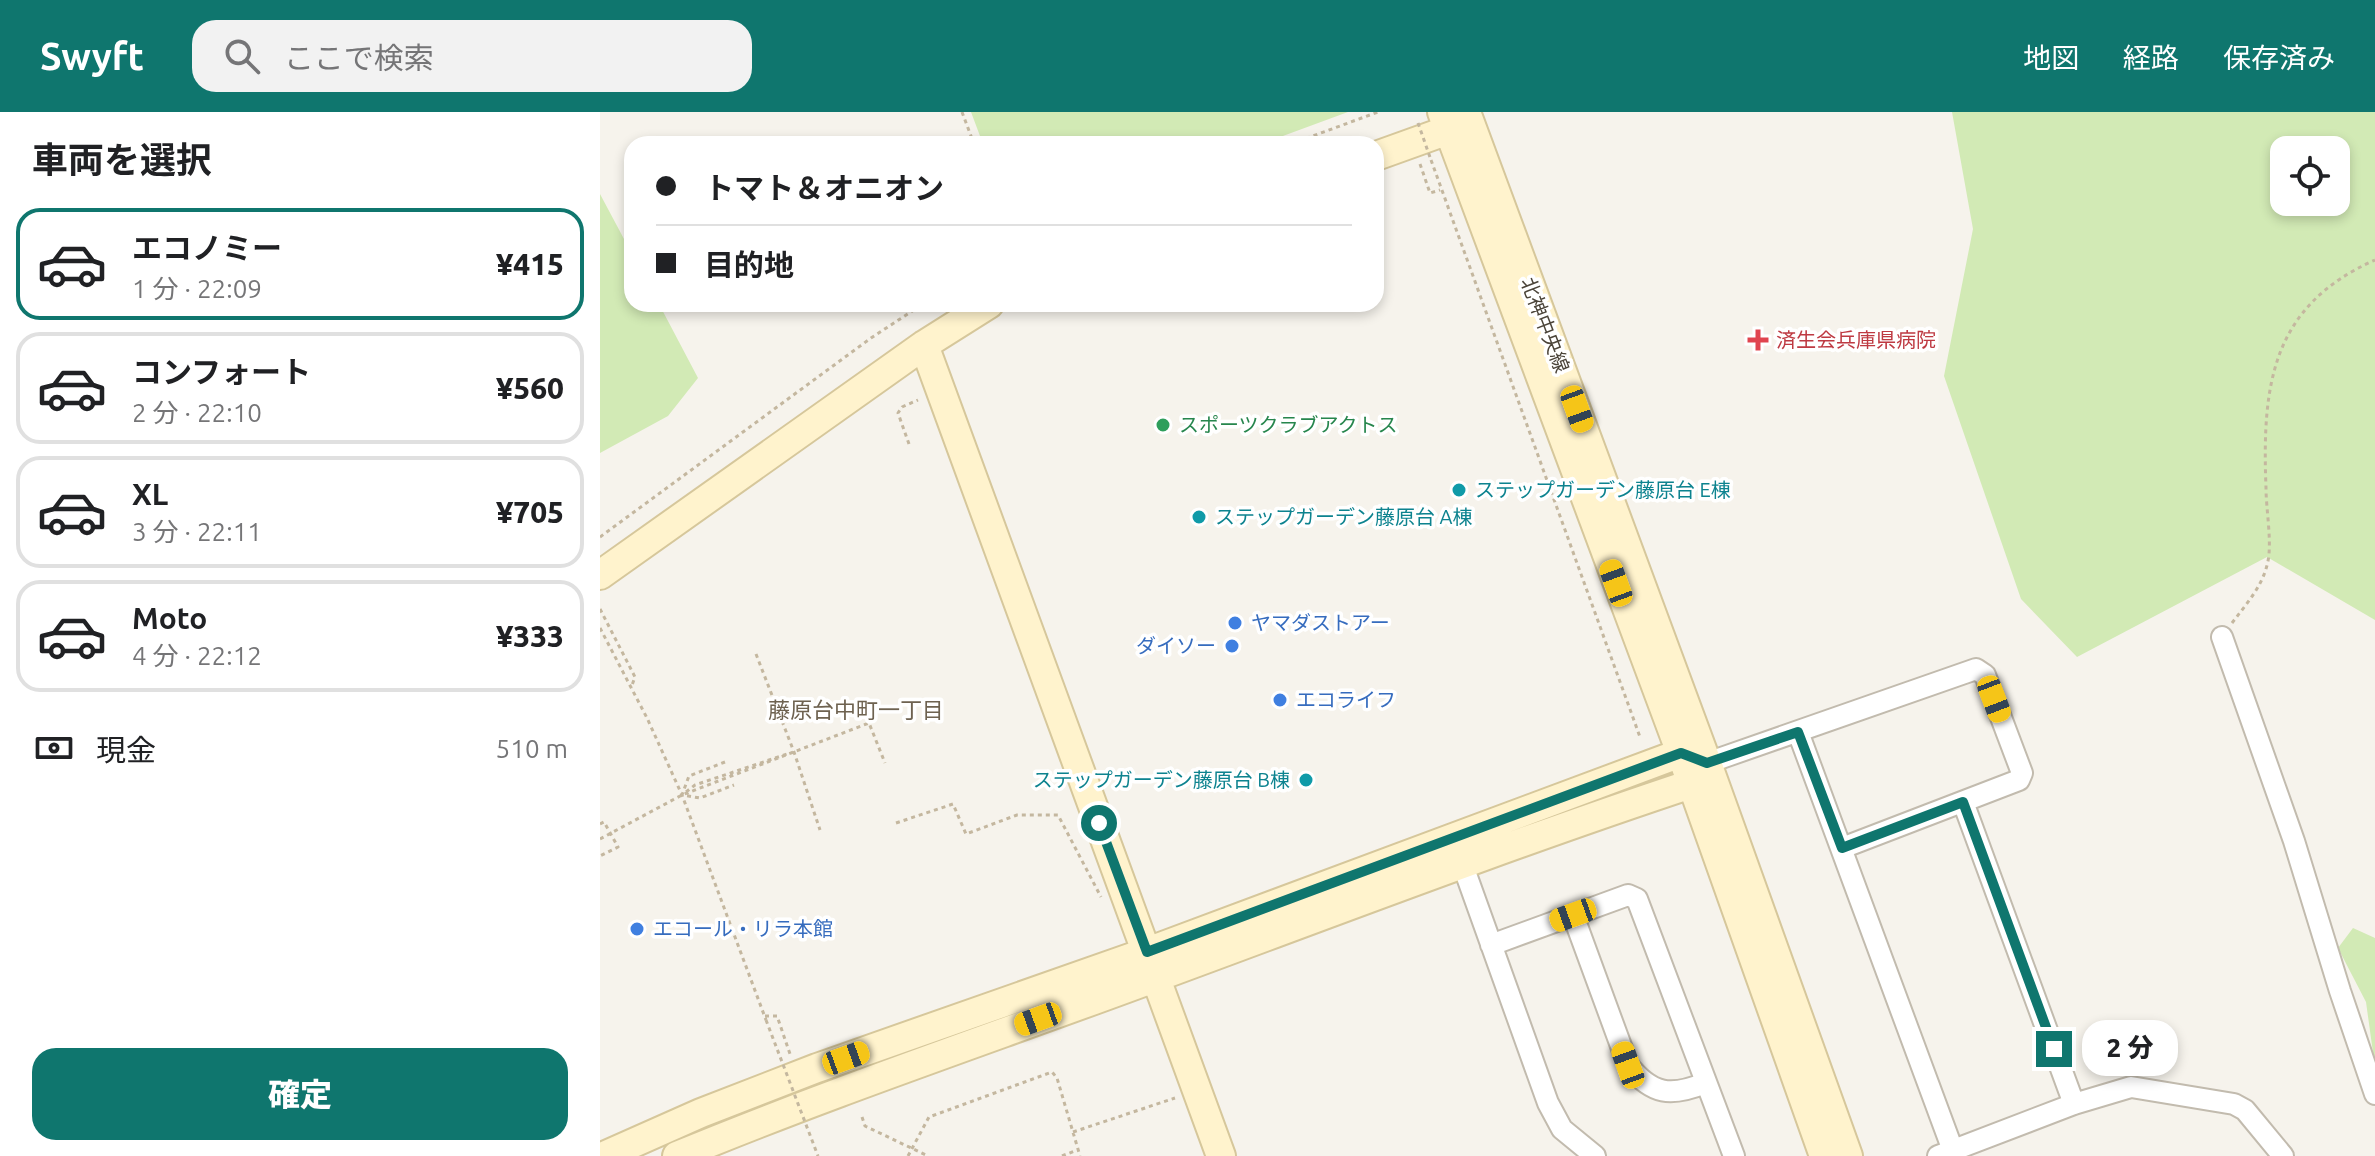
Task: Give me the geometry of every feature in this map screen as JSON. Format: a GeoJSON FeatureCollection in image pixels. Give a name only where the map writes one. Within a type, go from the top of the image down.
{"type":"FeatureCollection","features":[{"type":"Feature","properties":{"kind":"street"},"geometry":{"type":"LineString","coordinates":[[1384,152],[1449,120]]}},
{"type":"Feature","properties":{"kind":"street","name":"北神中央線"},"geometry":{"type":"LineString","coordinates":[[1449,120],[1693,767]]}},
{"type":"Feature","properties":{"kind":"street"},"geometry":{"type":"LineString","coordinates":[[600,575],[924,345],[976,312]]}},
{"type":"Feature","properties":{"kind":"street"},"geometry":{"type":"LineString","coordinates":[[924,345],[1221,1156]]}},
{"type":"Feature","properties":{"kind":"street"},"geometry":{"type":"LineString","coordinates":[[2222,637],[2294,841],[2375,1094]]}},
{"type":"Feature","properties":{"kind":"street"},"geometry":{"type":"LineString","coordinates":[[677,1156],[1152,965],[1693,767],[1976,669],[1985,675],[2022,773],[2019,780],[1842,848]]}},
{"type":"Feature","properties":{"kind":"street"},"geometry":{"type":"LineString","coordinates":[[1798,732],[1949,1154],[2074,1104],[2131,1087],[2234,1104],[2245,1110],[2283,1156]]}},
{"type":"Feature","properties":{"kind":"street"},"geometry":{"type":"LineString","coordinates":[[604,1156],[701,1113],[817,1068],[1152,965],[1462,863],[1693,767]]}},
{"type":"Feature","properties":{"kind":"street"},"geometry":{"type":"LineString","coordinates":[[1693,767],[1824,1156]]}},
{"type":"Feature","properties":{"kind":"street"},"geometry":{"type":"LineString","coordinates":[[1693,767],[1848,1156]]}},
{"type":"Feature","properties":{"kind":"street"},"geometry":{"type":"LineString","coordinates":[[1963,802],[2074,1104]]}},
{"type":"Feature","properties":{"kind":"street"},"geometry":{"type":"LineString","coordinates":[[1462,863],[1548,1103],[1562,1129],[1595,1156]]}},
{"type":"Feature","properties":{"kind":"street"},"geometry":{"type":"LineString","coordinates":[[1491,945],[1628,895],[1637,899],[1734,1156]]}},
{"type":"Feature","properties":{"kind":"street"},"geometry":{"type":"LineString","coordinates":[[1573,915],[1628,1065],[1653,1089],[1686,1091],[1705,1083]]}},
{"type":"Feature","properties":{"kind":"path"},"geometry":{"type":"LineString","coordinates":[[962,112],[971,136]]}},
{"type":"Feature","properties":{"kind":"path"},"geometry":{"type":"LineString","coordinates":[[1313,136],[1378,112]]}},
{"type":"Feature","properties":{"kind":"path"},"geometry":{"type":"LineString","coordinates":[[1449,120],[1431,160],[1640,737]]}},
{"type":"Feature","properties":{"kind":"path"},"geometry":{"type":"LineString","coordinates":[[1418,161],[1430,193],[1441,189]]}},
{"type":"Feature","properties":{"kind":"path"},"geometry":{"type":"LineString","coordinates":[[2222,637],[2257,592],[2268,560],[2266,405],[2275,361],[2289,331],[2308,306],[2335,283],[2375,260]]}},
{"type":"Feature","properties":{"kind":"path"},"geometry":{"type":"LineString","coordinates":[[600,537],[911,312]]}},
{"type":"Feature","properties":{"kind":"path"},"geometry":{"type":"LineString","coordinates":[[909,444],[898,413],[907,404],[926,397]]}},
{"type":"Feature","properties":{"kind":"path"},"geometry":{"type":"LineString","coordinates":[[600,609],[635,677],[631,688]]}},
{"type":"Feature","properties":{"kind":"path"},"geometry":{"type":"LineString","coordinates":[[600,628],[682,795],[818,1156]]}},
{"type":"Feature","properties":{"kind":"path"},"geometry":{"type":"LineString","coordinates":[[756,654],[820,830]]}},
{"type":"Feature","properties":{"kind":"path"},"geometry":{"type":"LineString","coordinates":[[600,839],[682,795],[869,723],[885,763]]}},
{"type":"Feature","properties":{"kind":"path"},"geometry":{"type":"LineString","coordinates":[[682,795],[689,776],[725,762]]}},
{"type":"Feature","properties":{"kind":"path"},"geometry":{"type":"LineString","coordinates":[[682,795],[700,798],[734,785]]}},
{"type":"Feature","properties":{"kind":"path"},"geometry":{"type":"LineString","coordinates":[[896,823],[953,804],[966,834],[1017,815],[1058,815],[1100,897],[1108,895]]}},
{"type":"Feature","properties":{"kind":"path"},"geometry":{"type":"LineString","coordinates":[[600,824],[604,822],[618,847],[600,856]]}},
{"type":"Feature","properties":{"kind":"path"},"geometry":{"type":"LineString","coordinates":[[765,1018],[777,1016],[791,1056]]}},
{"type":"Feature","properties":{"kind":"path"},"geometry":{"type":"LineString","coordinates":[[908,1156],[929,1117],[1052,1072],[1057,1078],[1078,1150],[1077,1156]]}},
{"type":"Feature","properties":{"kind":"path"},"geometry":{"type":"LineString","coordinates":[[1073,1132],[1197,1090]]}},
{"type":"Feature","properties":{"kind":"path"},"geometry":{"type":"LineString","coordinates":[[862,1117],[865,1126],[928,1156]]}},
{"type":"Feature","properties":{"kind":"path"},"geometry":{"type":"LineString","coordinates":[[1062,1156],[1078,1150]]}},
{"type":"Feature","properties":{"kind":"green space"},"geometry":{"type":"Polygon","coordinates":[[[971,112],[1348,112],[1283,136],[980,136],[971,112]]]}},
{"type":"Feature","properties":{"kind":"green space"},"geometry":{"type":"Polygon","coordinates":[[[1952,112],[2375,112],[2375,620],[2267,557],[2077,657],[2021,599],[1944,376],[1973,229],[1952,112]]]}},
{"type":"Feature","properties":{"kind":"green space"},"geometry":{"type":"Polygon","coordinates":[[[600,194],[624,239],[624,312],[663,312],[698,378],[668,416],[600,453],[600,194]]]}},
{"type":"Feature","properties":{"kind":"green space"},"geometry":{"type":"Polygon","coordinates":[[[2353,928],[2375,938],[2375,1067],[2366,1002],[2338,948],[2353,928]]]}},
{"type":"Feature","properties":{"kind":"place","name":"済生会兵庫県病院"},"geometry":{"type":"Point","coordinates":[1758,340]}},
{"type":"Feature","properties":{"kind":"place","name":"スポーツクラブアクトス"},"geometry":{"type":"Point","coordinates":[1163,425]}},
{"type":"Feature","properties":{"kind":"place","name":"ステップガーデン藤原台 E棟"},"geometry":{"type":"Point","coordinates":[1459,490]}},
{"type":"Feature","properties":{"kind":"place","name":"ステップガーデン藤原台 A棟"},"geometry":{"type":"Point","coordinates":[1199,517]}},
{"type":"Feature","properties":{"kind":"place","name":"ヤマダストアー"},"geometry":{"type":"Point","coordinates":[1235,623]}},
{"type":"Feature","properties":{"kind":"place","name":"ダイソー"},"geometry":{"type":"Point","coordinates":[1232,646]}},
{"type":"Feature","properties":{"kind":"place","name":"エコライフ"},"geometry":{"type":"Point","coordinates":[1280,700]}},
{"type":"Feature","properties":{"kind":"place","name":"ステップガーデン藤原台 B棟"},"geometry":{"type":"Point","coordinates":[1306,780]}},
{"type":"Feature","properties":{"kind":"place","name":"エコール・リラ本館"},"geometry":{"type":"Point","coordinates":[637,929]}},
{"type":"Feature","properties":{"kind":"district","name":"藤原台中町一丁目"},"geometry":{"type":"Point","coordinates":[856,710]}},
{"type":"Feature","properties":{"kind":"route"},"geometry":{"type":"LineString","coordinates":[[1099,823],[1147,952],[1681,753],[1707,763],[1798,732],[1842,848],[1963,802],[2054,1049]]}}]}
